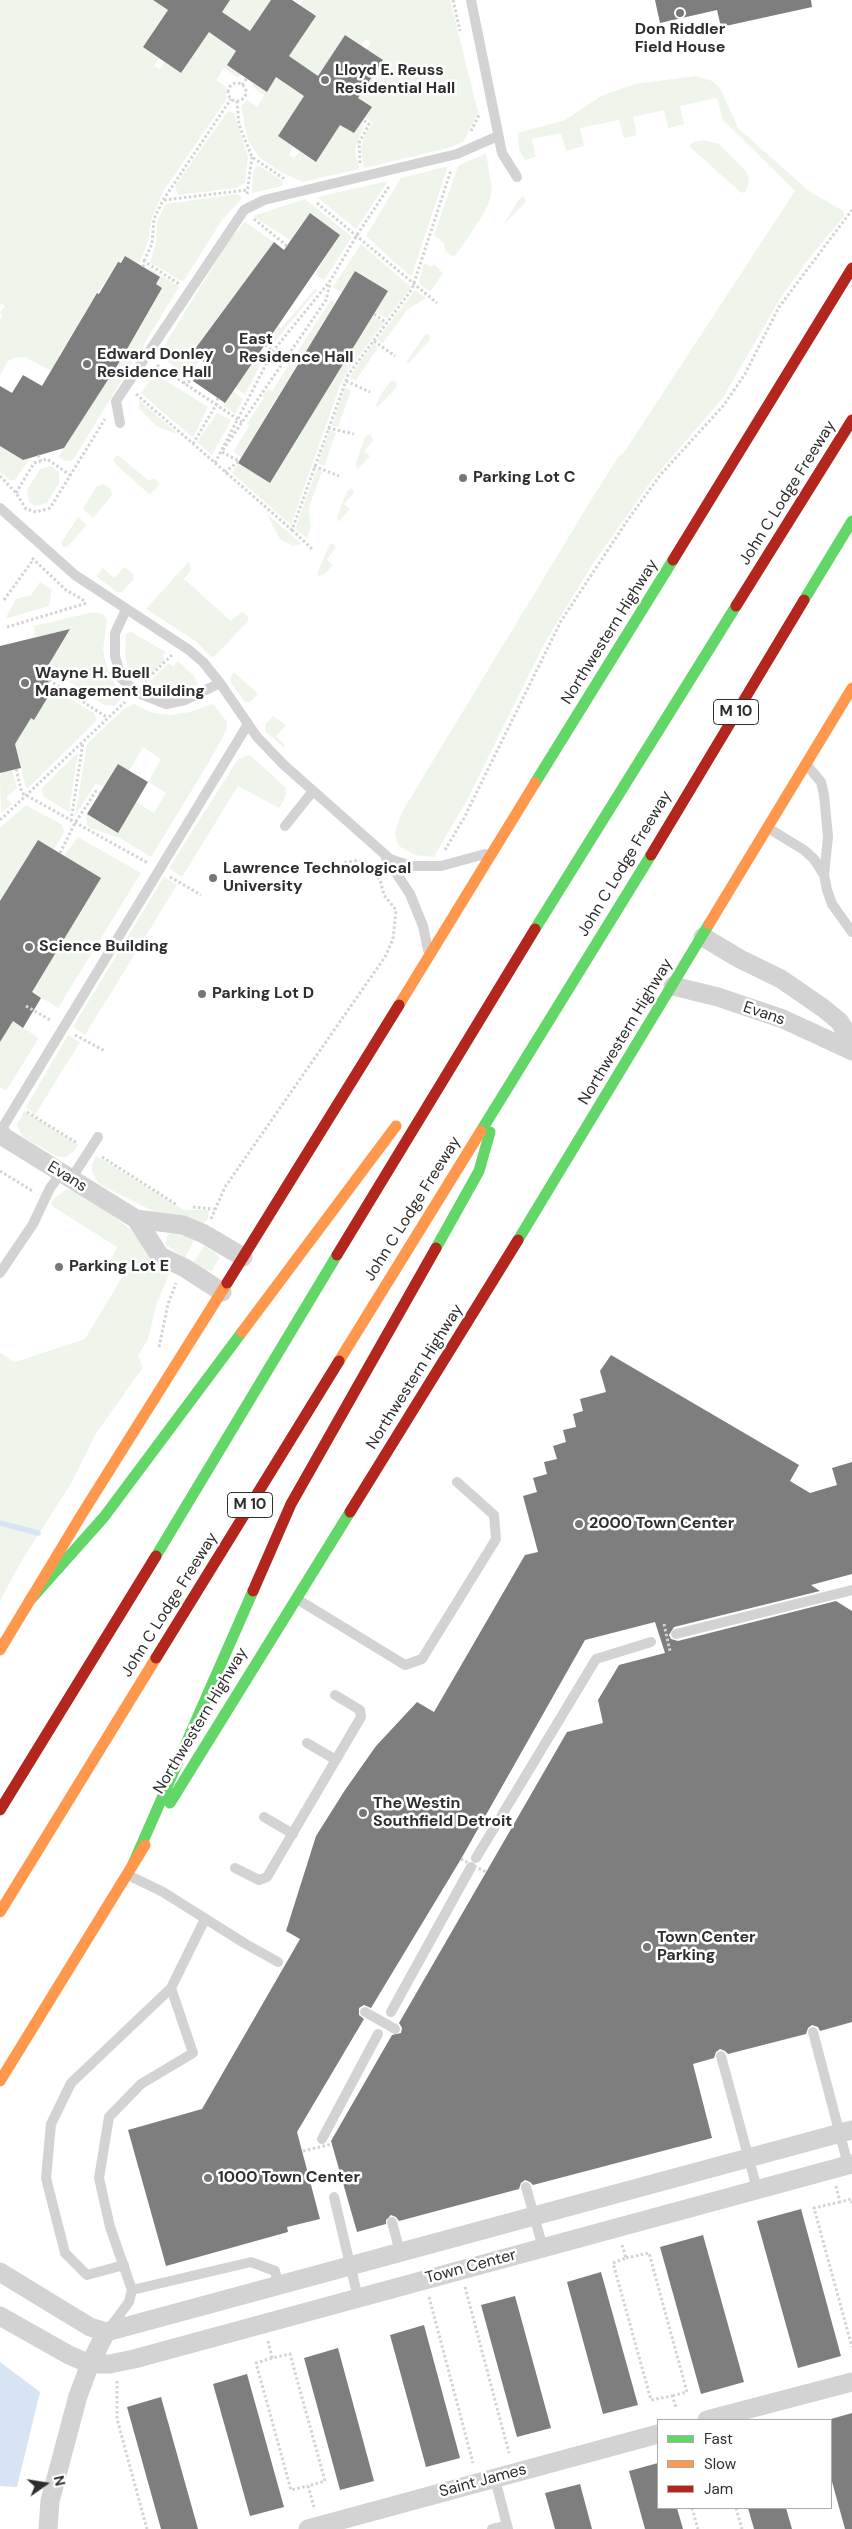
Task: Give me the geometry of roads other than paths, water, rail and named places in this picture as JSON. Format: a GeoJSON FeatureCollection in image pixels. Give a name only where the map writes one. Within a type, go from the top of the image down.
{"type":"FeatureCollection","features":[{"type":"Feature","properties":{"kind":"main road","name":"Northwestern Highway"},"geometry":{"type":"LineString","coordinates":[[0,1650],[82,1514],[244,1257],[852,268]]}},
{"type":"Feature","properties":{"kind":"main road","name":"John C Lodge Freeway"},"geometry":{"type":"LineString","coordinates":[[0,1810],[178,1520],[487,1004],[852,420]]}},
{"type":"Feature","properties":{"kind":"main road","name":"John C Lodge Freeway"},"geometry":{"type":"LineString","coordinates":[[0,1912],[622,904],[852,522]]}},
{"type":"Feature","properties":{"kind":"main road","name":"Northwestern Highway"},"geometry":{"type":"LineString","coordinates":[[0,2081],[296,1598],[463,1330],[852,688]]}},
{"type":"Feature","properties":{"kind":"main road"},"geometry":{"type":"LineString","coordinates":[[421,1093],[487,1004]]}},
{"type":"Feature","properties":{"kind":"main road"},"geometry":{"type":"LineString","coordinates":[[130,1869],[291,1504],[479,1171],[500,1099]]}},
{"type":"Feature","properties":{"kind":"main road"},"geometry":{"type":"LineString","coordinates":[[30,1600],[104,1517],[403,1117]]}},
{"type":"Feature","properties":{"kind":"street","name":"Evans"},"geometry":{"type":"LineString","coordinates":[[702,936],[740,959],[780,979],[816,1003],[838,1021],[852,1040]]}},
{"type":"Feature","properties":{"kind":"street","name":"Evans"},"geometry":{"type":"LineString","coordinates":[[673,986],[718,997],[783,1019],[852,1051]]}},
{"type":"Feature","properties":{"kind":"street","name":"Evans"},"geometry":{"type":"LineString","coordinates":[[0,1132],[136,1220],[160,1256],[185,1268],[222,1292]]}},
{"type":"Feature","properties":{"kind":"street","name":"Evans"},"geometry":{"type":"LineString","coordinates":[[136,1220],[183,1225],[204,1234],[244,1257]]}},
{"type":"Feature","properties":{"kind":"street","name":"Town Center"},"geometry":{"type":"LineString","coordinates":[[106,2332],[846,2132]]}},
{"type":"Feature","properties":{"kind":"street","name":"Town Center"},"geometry":{"type":"LineString","coordinates":[[0,2316],[69,2355],[90,2364],[110,2364],[850,2164]]}},
{"type":"Feature","properties":{"kind":"street"},"geometry":{"type":"LineString","coordinates":[[0,2272],[90,2326],[106,2332],[90,2364],[78,2396],[50,2501],[48,2529]]}},
{"type":"Feature","properties":{"kind":"street"},"geometry":{"type":"LineString","coordinates":[[711,2419],[852,2382]]}},
{"type":"Feature","properties":{"kind":"street","name":"Saint James"},"geometry":{"type":"LineString","coordinates":[[308,2529],[657,2434]]}},
{"type":"Feature","properties":{"kind":"lane"},"geometry":{"type":"LineString","coordinates":[[471,0],[494,105],[502,153],[517,177]]}},
{"type":"Feature","properties":{"kind":"lane"},"geometry":{"type":"LineString","coordinates":[[120,423],[116,401],[188,290],[244,210],[264,200],[457,154],[498,136]]}},
{"type":"Feature","properties":{"kind":"lane"},"geometry":{"type":"LineString","coordinates":[[0,508],[75,575],[189,650],[203,662],[248,724],[284,765],[386,856],[410,894],[423,926],[429,956]]}},
{"type":"Feature","properties":{"kind":"lane"},"geometry":{"type":"LineString","coordinates":[[126,610],[116,633],[115,656],[121,678],[136,692],[166,704],[185,700],[220,683]]}},
{"type":"Feature","properties":{"kind":"lane"},"geometry":{"type":"LineString","coordinates":[[0,1132],[248,724]]}},
{"type":"Feature","properties":{"kind":"lane"},"geometry":{"type":"LineString","coordinates":[[805,763],[821,782],[824,795],[828,838],[824,875]]}},
{"type":"Feature","properties":{"kind":"lane"},"geometry":{"type":"LineString","coordinates":[[285,826],[313,791]]}},
{"type":"Feature","properties":{"kind":"lane"},"geometry":{"type":"LineString","coordinates":[[767,827],[804,850],[814,859],[824,875],[832,904],[852,932]]}},
{"type":"Feature","properties":{"kind":"lane"},"geometry":{"type":"LineString","coordinates":[[386,856],[411,866],[441,866],[471,859],[492,851]]}},
{"type":"Feature","properties":{"kind":"lane"},"geometry":{"type":"LineString","coordinates":[[0,1274],[33,1224],[45,1198],[89,1150],[98,1137]]}},
{"type":"Feature","properties":{"kind":"lane"},"geometry":{"type":"LineString","coordinates":[[296,1598],[405,1665],[422,1659],[496,1539],[494,1515],[457,1482]]}},
{"type":"Feature","properties":{"kind":"lane"},"geometry":{"type":"LineString","coordinates":[[676,1634],[852,1590]]}},
{"type":"Feature","properties":{"kind":"lane"},"geometry":{"type":"LineString","coordinates":[[476,1858],[596,1659],[651,1642]]}},
{"type":"Feature","properties":{"kind":"lane"},"geometry":{"type":"LineString","coordinates":[[235,1868],[259,1880],[267,1877],[361,1717],[360,1710],[335,1695]]}},
{"type":"Feature","properties":{"kind":"lane"},"geometry":{"type":"LineString","coordinates":[[307,1743],[336,1760]]}},
{"type":"Feature","properties":{"kind":"lane"},"geometry":{"type":"LineString","coordinates":[[264,1818],[293,1834]]}},
{"type":"Feature","properties":{"kind":"lane"},"geometry":{"type":"LineString","coordinates":[[391,2012],[471,1867]]}},
{"type":"Feature","properties":{"kind":"lane"},"geometry":{"type":"LineString","coordinates":[[130,1869],[205,1919],[278,1962]]}},
{"type":"Feature","properties":{"kind":"lane"},"geometry":{"type":"LineString","coordinates":[[124,2265],[87,2275],[66,2253],[46,2178],[51,2124],[71,2083],[171,1988],[205,1919]]}},
{"type":"Feature","properties":{"kind":"lane"},"geometry":{"type":"LineString","coordinates":[[106,2332],[129,2302],[132,2290],[110,2227],[99,2178],[109,2117],[141,2084],[193,2053],[171,1988]]}},
{"type":"Feature","properties":{"kind":"lane"},"geometry":{"type":"LineString","coordinates":[[365,2012],[395,2029]]}},
{"type":"Feature","properties":{"kind":"lane"},"geometry":{"type":"LineString","coordinates":[[813,2032],[846,2132],[850,2164]]}},
{"type":"Feature","properties":{"kind":"lane"},"geometry":{"type":"LineString","coordinates":[[322,2139],[378,2034]]}},
{"type":"Feature","properties":{"kind":"lane"},"geometry":{"type":"LineString","coordinates":[[721,2056],[757,2190]]}},
{"type":"Feature","properties":{"kind":"lane"},"geometry":{"type":"LineString","coordinates":[[526,2187],[543,2248]]}},
{"type":"Feature","properties":{"kind":"lane"},"geometry":{"type":"LineString","coordinates":[[334,2198],[349,2267],[358,2298]]}},
{"type":"Feature","properties":{"kind":"lane"},"geometry":{"type":"LineString","coordinates":[[392,2222],[400,2252]]}},
{"type":"Feature","properties":{"kind":"lane"},"geometry":{"type":"LineString","coordinates":[[132,2290],[251,2262],[275,2271],[279,2286]]}},
{"type":"Feature","properties":{"kind":"lane"},"geometry":{"type":"LineString","coordinates":[[492,2529],[508,2527],[495,2479]]}},
{"type":"Feature","properties":{"kind":"water"},"geometry":{"type":"Polygon","coordinates":[[[0,2362],[40,2392],[17,2487],[0,2486],[0,2362]]]}},
{"type":"Feature","properties":{"kind":"waterway"},"geometry":{"type":"LineString","coordinates":[[0,1523],[38,1533]]}},
{"type":"Feature","properties":{"kind":"place","name":"Don Riddler Field House"},"geometry":{"type":"Point","coordinates":[680,13]}},
{"type":"Feature","properties":{"kind":"place","name":"Lloyd E. Reuss Residential Hall"},"geometry":{"type":"Point","coordinates":[325,80]}},
{"type":"Feature","properties":{"kind":"place","name":"East Residence Hall"},"geometry":{"type":"Point","coordinates":[229,349]}},
{"type":"Feature","properties":{"kind":"place","name":"Edward Donley Residence Hall"},"geometry":{"type":"Point","coordinates":[87,364]}},
{"type":"Feature","properties":{"kind":"place","name":"Parking Lot C"},"geometry":{"type":"Point","coordinates":[463,478]}},
{"type":"Feature","properties":{"kind":"place","name":"Wayne H. Buell Management Building"},"geometry":{"type":"Point","coordinates":[25,683]}},
{"type":"Feature","properties":{"kind":"place","name":"Lawrence Technological University"},"geometry":{"type":"Point","coordinates":[213,878]}},
{"type":"Feature","properties":{"kind":"place","name":"Science Building"},"geometry":{"type":"Point","coordinates":[29,947]}},
{"type":"Feature","properties":{"kind":"place","name":"Parking Lot D"},"geometry":{"type":"Point","coordinates":[202,994]}},
{"type":"Feature","properties":{"kind":"place","name":"Parking Lot E"},"geometry":{"type":"Point","coordinates":[59,1267]}},
{"type":"Feature","properties":{"kind":"place","name":"2000 Town Center"},"geometry":{"type":"Point","coordinates":[579,1524]}},
{"type":"Feature","properties":{"kind":"place","name":"The Westin Southfield Detroit"},"geometry":{"type":"Point","coordinates":[363,1813]}},
{"type":"Feature","properties":{"kind":"place","name":"Town Center Parking"},"geometry":{"type":"Point","coordinates":[647,1947]}},
{"type":"Feature","properties":{"kind":"place","name":"1000 Town Center"},"geometry":{"type":"Point","coordinates":[208,2178]}}]}
